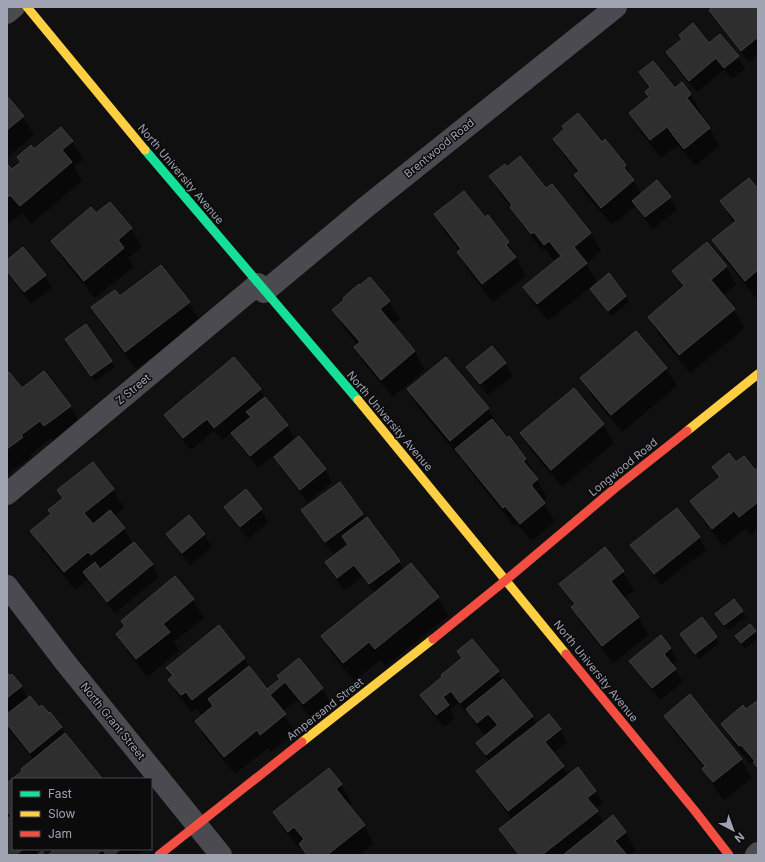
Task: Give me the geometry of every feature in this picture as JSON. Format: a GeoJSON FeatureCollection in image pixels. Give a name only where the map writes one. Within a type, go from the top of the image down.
{"type":"FeatureCollection","features":[{"type":"Feature","properties":{"kind":"street"},"geometry":{"type":"LineString","coordinates":[[7,13],[14,7]]}},
{"type":"Feature","properties":{"kind":"street","name":"North University Avenue"},"geometry":{"type":"LineString","coordinates":[[27,7],[165,174],[360,403],[695,811],[729,855]]}},
{"type":"Feature","properties":{"kind":"street","name":"Brentwood Road"},"geometry":{"type":"LineString","coordinates":[[261,288],[366,207],[616,7]]}},
{"type":"Feature","properties":{"kind":"street","name":"Z Street"},"geometry":{"type":"LineString","coordinates":[[7,494],[261,288]]}},
{"type":"Feature","properties":{"kind":"street","name":"Longwood Road"},"geometry":{"type":"LineString","coordinates":[[506,580],[614,490],[758,374]]}},
{"type":"Feature","properties":{"kind":"street","name":"Ampersand Street"},"geometry":{"type":"LineString","coordinates":[[159,855],[506,580]]}},
{"type":"Feature","properties":{"kind":"street","name":"North Grant Street"},"geometry":{"type":"LineString","coordinates":[[7,586],[65,662],[221,855]]}},
{"type":"Feature","properties":{"kind":"building"},"geometry":{"type":"Polygon","coordinates":[[[713,7],[758,7],[758,37],[741,51],[709,10],[713,7]]]}},
{"type":"Feature","properties":{"kind":"building"},"geometry":{"type":"Polygon","coordinates":[[[693,23],[709,43],[720,34],[739,56],[724,68],[716,58],[689,81],[666,52],[682,39],[679,35],[693,23]]]}},
{"type":"Feature","properties":{"kind":"building"},"geometry":{"type":"Polygon","coordinates":[[[653,61],[675,88],[682,82],[691,94],[687,98],[710,128],[684,149],[667,127],[650,140],[629,113],[649,97],[645,92],[650,87],[639,72],[653,61]]]}},
{"type":"Feature","properties":{"kind":"building"},"geometry":{"type":"Polygon","coordinates":[[[7,96],[24,116],[7,130],[7,96]]]}},
{"type":"Feature","properties":{"kind":"building"},"geometry":{"type":"Polygon","coordinates":[[[578,113],[602,142],[605,139],[626,165],[624,168],[634,180],[601,208],[574,175],[579,171],[553,139],[564,129],[562,126],[578,113]]]}},
{"type":"Feature","properties":{"kind":"building"},"geometry":{"type":"Polygon","coordinates":[[[61,127],[73,141],[62,150],[72,162],[20,206],[10,195],[7,198],[7,164],[12,169],[21,162],[17,157],[31,145],[34,149],[61,127]]]}},
{"type":"Feature","properties":{"kind":"building"},"geometry":{"type":"Polygon","coordinates":[[[520,156],[546,188],[552,184],[591,233],[574,247],[587,263],[537,304],[523,287],[561,256],[549,241],[544,245],[534,232],[531,234],[510,207],[512,205],[489,176],[505,164],[507,167],[520,156]]]}},
{"type":"Feature","properties":{"kind":"building"},"geometry":{"type":"Polygon","coordinates":[[[749,178],[758,189],[758,270],[745,281],[712,240],[736,221],[720,201],[749,178]]]}},
{"type":"Feature","properties":{"kind":"building"},"geometry":{"type":"Polygon","coordinates":[[[657,180],[671,197],[645,217],[632,201],[657,180]]]}},
{"type":"Feature","properties":{"kind":"building"},"geometry":{"type":"Polygon","coordinates":[[[464,191],[485,217],[488,215],[509,242],[506,245],[516,257],[482,284],[457,252],[461,249],[434,214],[464,191]]]}},
{"type":"Feature","properties":{"kind":"building"},"geometry":{"type":"Polygon","coordinates":[[[110,202],[132,228],[118,240],[124,248],[84,281],[51,241],[91,207],[96,213],[110,202]]]}},
{"type":"Feature","properties":{"kind":"building"},"geometry":{"type":"Polygon","coordinates":[[[707,242],[727,266],[711,280],[735,309],[679,355],[648,317],[684,286],[672,271],[707,242]]]}},
{"type":"Feature","properties":{"kind":"building"},"geometry":{"type":"Polygon","coordinates":[[[23,247],[46,275],[24,292],[7,271],[7,260],[23,247]]]}},
{"type":"Feature","properties":{"kind":"building"},"geometry":{"type":"Polygon","coordinates":[[[161,265],[190,302],[125,352],[91,307],[115,290],[120,296],[161,265]]]}},
{"type":"Feature","properties":{"kind":"building"},"geometry":{"type":"Polygon","coordinates":[[[609,273],[626,296],[608,311],[590,289],[609,273]]]}},
{"type":"Feature","properties":{"kind":"building"},"geometry":{"type":"Polygon","coordinates":[[[370,277],[390,301],[380,309],[415,351],[381,380],[354,347],[360,342],[332,310],[359,284],[360,285],[370,277]]]}},
{"type":"Feature","properties":{"kind":"building"},"geometry":{"type":"Polygon","coordinates":[[[86,324],[112,361],[91,376],[65,339],[86,324]]]}},
{"type":"Feature","properties":{"kind":"building"},"geometry":{"type":"Polygon","coordinates":[[[636,331],[667,368],[611,415],[580,378],[636,331]]]}},
{"type":"Feature","properties":{"kind":"building"},"geometry":{"type":"Polygon","coordinates":[[[492,346],[506,363],[480,384],[466,367],[492,346]]]}},
{"type":"Feature","properties":{"kind":"building"},"geometry":{"type":"Polygon","coordinates":[[[234,357],[261,389],[214,428],[207,419],[183,438],[164,415],[234,357]]]}},
{"type":"Feature","properties":{"kind":"building"},"geometry":{"type":"Polygon","coordinates":[[[446,357],[489,408],[450,441],[407,389],[446,357]]]}},
{"type":"Feature","properties":{"kind":"building"},"geometry":{"type":"Polygon","coordinates":[[[44,371],[71,406],[44,426],[40,421],[21,435],[23,437],[7,449],[7,374],[9,372],[22,388],[44,371]]]}},
{"type":"Feature","properties":{"kind":"building"},"geometry":{"type":"Polygon","coordinates":[[[574,388],[604,424],[551,470],[520,433],[574,388]]]}},
{"type":"Feature","properties":{"kind":"building"},"geometry":{"type":"Polygon","coordinates":[[[265,397],[288,425],[250,456],[231,433],[251,417],[246,412],[265,397]]]}},
{"type":"Feature","properties":{"kind":"building"},"geometry":{"type":"Polygon","coordinates":[[[492,419],[507,438],[509,436],[526,459],[523,461],[538,479],[531,485],[545,503],[520,524],[505,506],[503,508],[455,449],[492,419]]]}},
{"type":"Feature","properties":{"kind":"building"},"geometry":{"type":"Polygon","coordinates":[[[299,436],[326,469],[300,490],[274,457],[299,436]]]}},
{"type":"Feature","properties":{"kind":"building"},"geometry":{"type":"Polygon","coordinates":[[[729,453],[736,462],[744,456],[755,470],[758,468],[758,502],[739,517],[734,511],[712,529],[690,501],[720,477],[712,467],[729,453]]]}},
{"type":"Feature","properties":{"kind":"building"},"geometry":{"type":"Polygon","coordinates":[[[93,462],[114,489],[84,513],[93,524],[110,510],[125,528],[91,555],[88,552],[64,572],[30,531],[51,514],[48,510],[63,498],[57,490],[93,462]]]}},
{"type":"Feature","properties":{"kind":"building"},"geometry":{"type":"Polygon","coordinates":[[[340,482],[363,514],[325,542],[301,510],[340,482]]]}},
{"type":"Feature","properties":{"kind":"building"},"geometry":{"type":"Polygon","coordinates":[[[246,489],[262,509],[240,527],[224,507],[246,489]]]}},
{"type":"Feature","properties":{"kind":"building"},"geometry":{"type":"Polygon","coordinates":[[[677,508],[700,537],[654,574],[630,545],[677,508]]]}},
{"type":"Feature","properties":{"kind":"building"},"geometry":{"type":"Polygon","coordinates":[[[189,515],[205,534],[182,553],[166,534],[189,515]]]}},
{"type":"Feature","properties":{"kind":"building"},"geometry":{"type":"Polygon","coordinates":[[[367,517],[400,561],[369,584],[354,565],[337,578],[325,562],[348,545],[342,536],[367,517]]]}},
{"type":"Feature","properties":{"kind":"building"},"geometry":{"type":"Polygon","coordinates":[[[134,542],[153,564],[107,602],[83,572],[95,562],[100,569],[134,542]]]}},
{"type":"Feature","properties":{"kind":"building"},"geometry":{"type":"Polygon","coordinates":[[[605,547],[624,571],[611,581],[639,617],[602,646],[571,607],[575,604],[559,584],[605,547]]]}},
{"type":"Feature","properties":{"kind":"building"},"geometry":{"type":"Polygon","coordinates":[[[411,563],[439,597],[375,649],[369,642],[343,663],[321,636],[411,563]]]}},
{"type":"Feature","properties":{"kind":"building"},"geometry":{"type":"Polygon","coordinates":[[[175,576],[194,599],[163,624],[170,632],[136,659],[116,634],[125,626],[121,621],[175,576]]]}},
{"type":"Feature","properties":{"kind":"building"},"geometry":{"type":"Polygon","coordinates":[[[734,599],[743,611],[724,625],[715,614],[734,599]]]}},
{"type":"Feature","properties":{"kind":"building"},"geometry":{"type":"Polygon","coordinates":[[[702,617],[717,637],[695,654],[680,634],[702,617]]]}},
{"type":"Feature","properties":{"kind":"building"},"geometry":{"type":"Polygon","coordinates":[[[750,624],[756,631],[741,643],[735,636],[750,624]]]}},
{"type":"Feature","properties":{"kind":"building"},"geometry":{"type":"Polygon","coordinates":[[[219,625],[245,658],[192,700],[186,692],[181,695],[168,680],[173,675],[166,668],[219,625]]]}},
{"type":"Feature","properties":{"kind":"building"},"geometry":{"type":"Polygon","coordinates":[[[661,635],[671,648],[664,654],[676,669],[652,688],[629,661],[661,635]]]}},
{"type":"Feature","properties":{"kind":"building"},"geometry":{"type":"Polygon","coordinates":[[[472,639],[499,671],[460,703],[451,691],[443,697],[449,705],[436,715],[420,695],[462,658],[457,651],[472,639]]]}},
{"type":"Feature","properties":{"kind":"building"},"geometry":{"type":"Polygon","coordinates":[[[299,658],[323,688],[303,704],[285,682],[270,695],[286,714],[260,735],[257,730],[224,757],[195,721],[213,706],[208,699],[249,666],[267,689],[280,679],[277,676],[299,658]]]}},
{"type":"Feature","properties":{"kind":"building"},"geometry":{"type":"Polygon","coordinates":[[[7,672],[10,676],[12,674],[22,686],[7,698],[7,672]]]}},
{"type":"Feature","properties":{"kind":"building"},"geometry":{"type":"Polygon","coordinates":[[[503,679],[533,716],[486,755],[476,743],[498,725],[488,714],[477,723],[466,709],[503,679]]]}},
{"type":"Feature","properties":{"kind":"building"},"geometry":{"type":"Polygon","coordinates":[[[690,694],[742,759],[713,782],[702,769],[705,766],[664,716],[690,694]]]}},
{"type":"Feature","properties":{"kind":"building"},"geometry":{"type":"Polygon","coordinates":[[[30,696],[39,707],[42,705],[49,713],[50,712],[62,727],[30,753],[7,724],[7,714],[30,696]]]}},
{"type":"Feature","properties":{"kind":"building"},"geometry":{"type":"Polygon","coordinates":[[[757,701],[758,768],[753,762],[755,761],[741,745],[739,746],[721,724],[743,705],[746,709],[757,701]]]}},
{"type":"Feature","properties":{"kind":"building"},"geometry":{"type":"Polygon","coordinates":[[[549,714],[561,729],[545,742],[564,766],[508,811],[476,771],[549,714]]]}},
{"type":"Feature","properties":{"kind":"building"},"geometry":{"type":"Polygon","coordinates":[[[65,733],[101,777],[13,778],[22,771],[21,769],[65,733]]]}},
{"type":"Feature","properties":{"kind":"building"},"geometry":{"type":"Polygon","coordinates":[[[578,767],[596,791],[587,798],[598,811],[542,855],[519,855],[499,829],[578,767]]]}},
{"type":"Feature","properties":{"kind":"building"},"geometry":{"type":"Polygon","coordinates":[[[329,768],[342,784],[336,789],[365,825],[327,855],[307,855],[299,844],[304,839],[294,827],[288,832],[273,812],[329,768]]]}},
{"type":"Feature","properties":{"kind":"building"},"geometry":{"type":"Polygon","coordinates":[[[12,779],[12,850],[22,850],[16,855],[7,855],[7,819],[11,816],[7,811],[7,783],[12,779]]]}},
{"type":"Feature","properties":{"kind":"building"},"geometry":{"type":"Polygon","coordinates":[[[613,815],[626,832],[615,841],[627,855],[563,855],[613,815]]]}},
{"type":"Feature","properties":{"kind":"building"},"geometry":{"type":"Polygon","coordinates":[[[54,850],[102,850],[96,855],[48,855],[54,850]]]}},
{"type":"Feature","properties":{"kind":"building"},"geometry":{"type":"Polygon","coordinates":[[[102,850],[120,850],[114,855],[107,855],[102,850]]]}},
{"type":"Feature","properties":{"kind":"building"},"geometry":{"type":"Polygon","coordinates":[[[42,851],[45,855],[37,855],[42,851]]]}},
{"type":"Feature","properties":{"kind":"traffic: fast"},"geometry":{"type":"LineString","coordinates":[[145,150],[358,400]]}},
{"type":"Feature","properties":{"kind":"traffic: slow"},"geometry":{"type":"LineString","coordinates":[[27,7],[145,150]]}},
{"type":"Feature","properties":{"kind":"traffic: slow"},"geometry":{"type":"LineString","coordinates":[[687,431],[758,374]]}},
{"type":"Feature","properties":{"kind":"traffic: slow"},"geometry":{"type":"LineString","coordinates":[[358,400],[566,654]]}},
{"type":"Feature","properties":{"kind":"traffic: slow"},"geometry":{"type":"LineString","coordinates":[[302,742],[433,639]]}},
{"type":"Feature","properties":{"kind":"traffic: jam"},"geometry":{"type":"LineString","coordinates":[[433,639],[614,489],[687,431]]}},
{"type":"Feature","properties":{"kind":"traffic: jam"},"geometry":{"type":"LineString","coordinates":[[566,654],[695,811],[729,855]]}},
{"type":"Feature","properties":{"kind":"traffic: jam"},"geometry":{"type":"LineString","coordinates":[[159,855],[302,742]]}}]}
